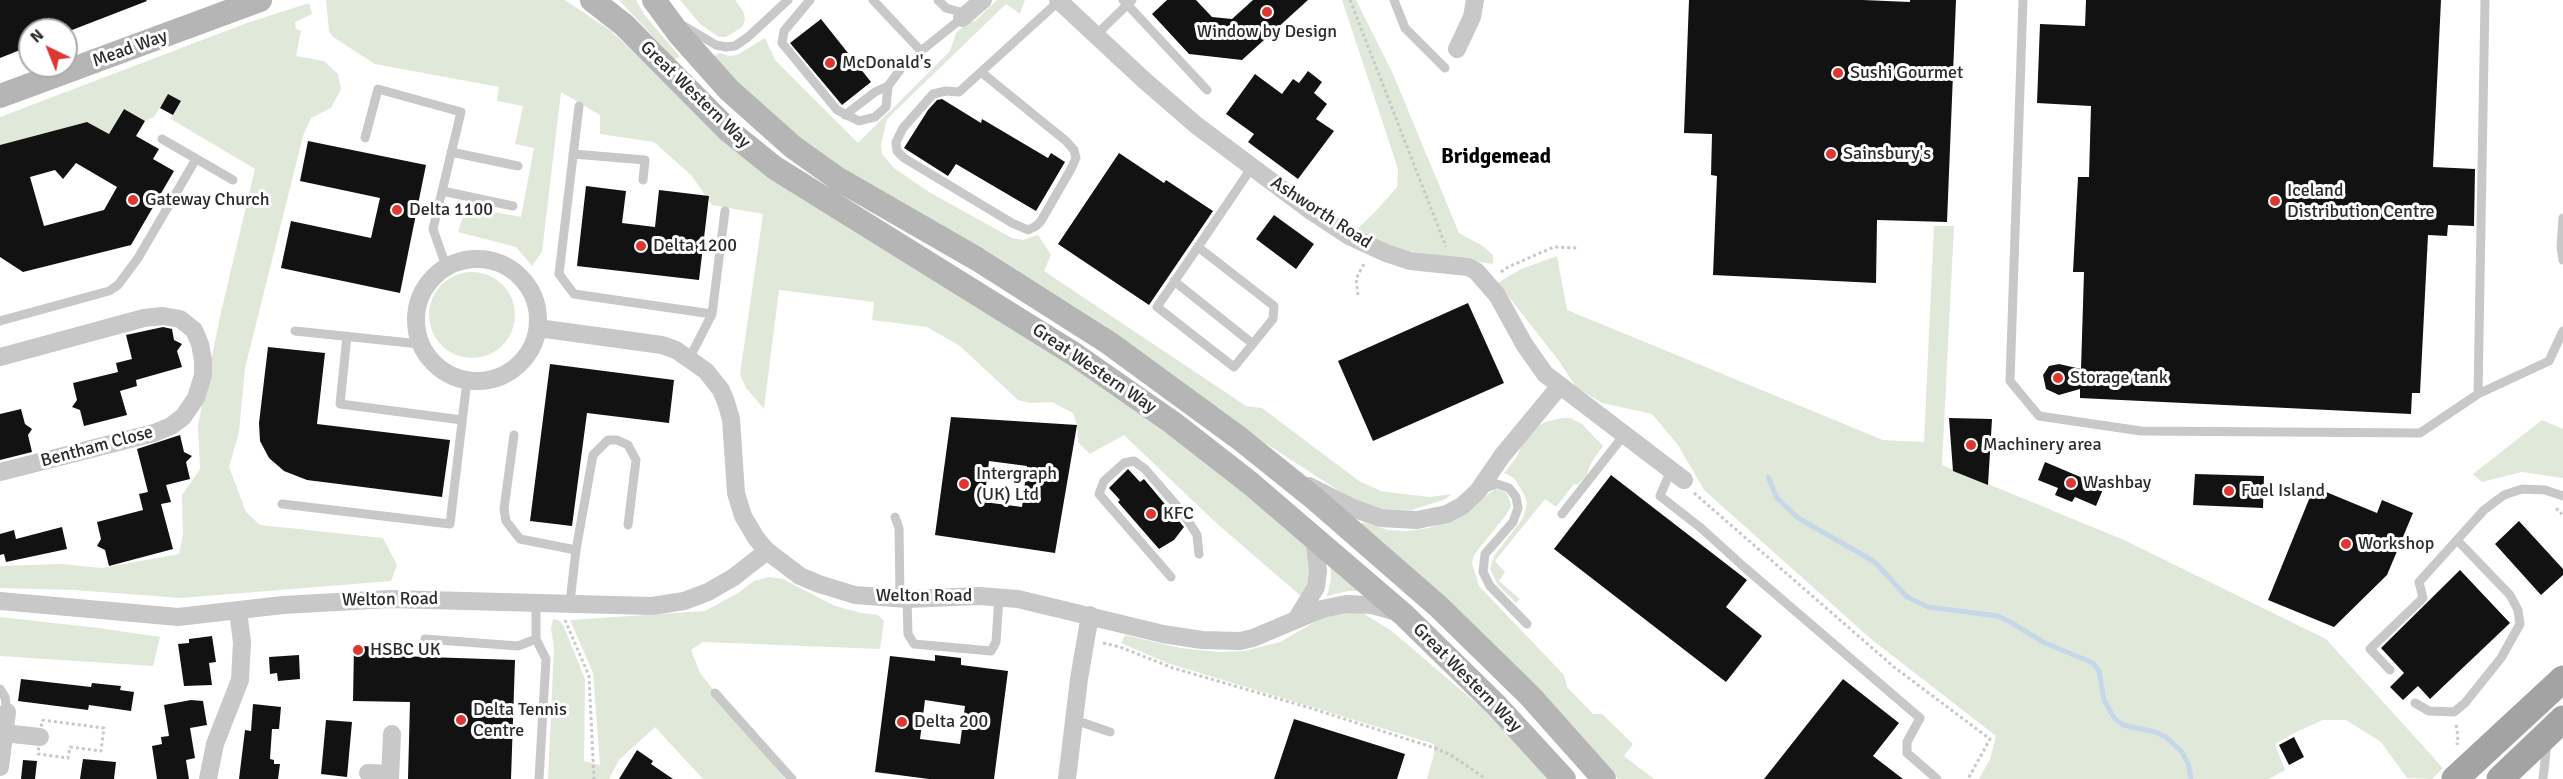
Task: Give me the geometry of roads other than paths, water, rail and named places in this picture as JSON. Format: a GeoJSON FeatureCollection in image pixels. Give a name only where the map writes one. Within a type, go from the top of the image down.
{"type":"FeatureCollection","features":[{"type":"Feature","properties":{"kind":"main road","name":"Mead Way"},"geometry":{"type":"LineString","coordinates":[[0,96],[260,0]]}},
{"type":"Feature","properties":{"kind":"main road","name":"Great Western Way"},"geometry":{"type":"LineString","coordinates":[[592,0],[624,25],[729,131],[775,168],[829,204],[969,287],[1112,379],[1213,453],[1314,536],[1404,615],[1496,705],[1564,779]]}},
{"type":"Feature","properties":{"kind":"main road","name":"Great Western Way"},"geometry":{"type":"LineString","coordinates":[[659,7],[729,90],[767,126],[815,164],[1064,313],[1191,402],[1279,470],[1439,607],[1530,696],[1604,779]]}},
{"type":"Feature","properties":{"kind":"main road"},"geometry":{"type":"LineString","coordinates":[[2454,766],[2555,686]]}},
{"type":"Feature","properties":{"kind":"main road"},"geometry":{"type":"LineString","coordinates":[[2500,779],[2556,727]]}},
{"type":"Feature","properties":{"kind":"street"},"geometry":{"type":"LineString","coordinates":[[964,16],[983,0]]}},
{"type":"Feature","properties":{"kind":"street","name":"Ashworth Road"},"geometry":{"type":"LineString","coordinates":[[1058,0],[1095,36],[1196,125],[1311,211],[1349,236],[1373,248],[1410,261],[1468,267],[1487,283],[1539,367],[1559,387],[1677,475]]}},
{"type":"Feature","properties":{"kind":"street"},"geometry":{"type":"LineString","coordinates":[[1457,49],[1472,17],[1475,0]]}},
{"type":"Feature","properties":{"kind":"street"},"geometry":{"type":"LineString","coordinates":[[484,258],[511,269],[531,290],[537,309],[538,328],[532,347],[520,362],[505,374],[486,380],[467,380],[452,376],[439,368],[420,344],[416,327],[416,309],[422,292],[432,277],[446,266],[464,259],[484,258]]}},
{"type":"Feature","properties":{"kind":"street","name":"Bentham Close"},"geometry":{"type":"LineString","coordinates":[[0,357],[144,318],[163,316],[180,319],[194,330],[203,360],[196,398],[183,417],[171,426],[153,433],[0,472]]}},
{"type":"Feature","properties":{"kind":"street","name":"Welton Road"},"geometry":{"type":"LineString","coordinates":[[538,328],[640,340],[662,345],[689,359],[713,380],[726,402],[731,419],[736,493],[744,516],[767,551],[784,566],[819,584],[855,595],[904,599],[999,596],[1180,637],[1223,641],[1253,638],[1322,609],[1346,603],[1372,605],[1404,615]]}},
{"type":"Feature","properties":{"kind":"street"},"geometry":{"type":"LineString","coordinates":[[1279,470],[1353,508],[1380,518],[1399,521],[1427,519],[1447,514],[1462,506],[1478,492],[1502,456],[1559,387]]}},
{"type":"Feature","properties":{"kind":"street"},"geometry":{"type":"LineString","coordinates":[[1295,621],[1316,587],[1318,571],[1314,536]]}},
{"type":"Feature","properties":{"kind":"street","name":"Welton Road"},"geometry":{"type":"LineString","coordinates":[[0,601],[146,616],[178,617],[312,603],[390,599],[536,601],[652,606],[684,601],[708,592],[734,577],[767,551]]}},
{"type":"Feature","properties":{"kind":"street"},"geometry":{"type":"LineString","coordinates":[[208,779],[215,744],[240,680],[242,642],[238,611]]}},
{"type":"Feature","properties":{"kind":"street"},"geometry":{"type":"LineString","coordinates":[[1067,779],[1090,615]]}},
{"type":"Feature","properties":{"kind":"street"},"geometry":{"type":"LineString","coordinates":[[2555,686],[2563,666]]}},
{"type":"Feature","properties":{"kind":"street"},"geometry":{"type":"LineString","coordinates":[[0,766],[7,712]]}},
{"type":"Feature","properties":{"kind":"street"},"geometry":{"type":"LineString","coordinates":[[4,733],[40,736]]}},
{"type":"Feature","properties":{"kind":"street"},"geometry":{"type":"LineString","coordinates":[[368,774],[390,777],[392,734]]}},
{"type":"Feature","properties":{"kind":"lane"},"geometry":{"type":"LineString","coordinates":[[659,7],[702,38],[726,47],[743,41],[788,0]]}},
{"type":"Feature","properties":{"kind":"lane"},"geometry":{"type":"LineString","coordinates":[[810,0],[784,31],[782,43],[833,106],[859,121],[875,117],[886,107],[888,86]]}},
{"type":"Feature","properties":{"kind":"lane"},"geometry":{"type":"LineString","coordinates":[[873,0],[921,51],[964,16],[946,8],[938,0]]}},
{"type":"Feature","properties":{"kind":"lane"},"geometry":{"type":"LineString","coordinates":[[981,72],[1074,150],[1076,158],[1071,169],[1041,221],[1028,230],[1012,223],[914,164],[897,151],[896,142],[903,128],[933,94],[946,91],[959,92],[1058,0]]}},
{"type":"Feature","properties":{"kind":"lane"},"geometry":{"type":"LineString","coordinates":[[1394,0],[1405,28],[1445,68]]}},
{"type":"Feature","properties":{"kind":"lane"},"geometry":{"type":"LineString","coordinates":[[2022,0],[2010,381],[2039,416],[2141,431],[2420,432],[2478,394],[2549,361],[2563,331]]}},
{"type":"Feature","properties":{"kind":"lane"},"geometry":{"type":"LineString","coordinates":[[2478,394],[2485,0]]}},
{"type":"Feature","properties":{"kind":"lane"},"geometry":{"type":"LineString","coordinates":[[1095,36],[1128,2],[1207,90]]}},
{"type":"Feature","properties":{"kind":"lane"},"geometry":{"type":"LineString","coordinates":[[845,115],[888,86],[900,70]]}},
{"type":"Feature","properties":{"kind":"lane"},"geometry":{"type":"LineString","coordinates":[[365,138],[378,89],[461,112],[433,229],[446,266]]}},
{"type":"Feature","properties":{"kind":"lane"},"geometry":{"type":"LineString","coordinates":[[579,106],[559,274],[574,294],[712,314]]}},
{"type":"Feature","properties":{"kind":"lane"},"geometry":{"type":"LineString","coordinates":[[162,139],[233,180]]}},
{"type":"Feature","properties":{"kind":"lane"},"geometry":{"type":"LineString","coordinates":[[451,152],[518,165]]}},
{"type":"Feature","properties":{"kind":"lane"},"geometry":{"type":"LineString","coordinates":[[573,154],[645,160],[643,180]]}},
{"type":"Feature","properties":{"kind":"lane"},"geometry":{"type":"LineString","coordinates":[[0,321],[109,291],[118,285],[138,258],[196,159]]}},
{"type":"Feature","properties":{"kind":"lane"},"geometry":{"type":"LineString","coordinates":[[1198,247],[1274,306],[1273,320],[1234,367],[1157,307],[1252,167]]}},
{"type":"Feature","properties":{"kind":"lane"},"geometry":{"type":"LineString","coordinates":[[442,191],[513,206]]}},
{"type":"Feature","properties":{"kind":"lane"},"geometry":{"type":"LineString","coordinates":[[689,359],[712,314],[725,211]]}},
{"type":"Feature","properties":{"kind":"lane"},"geometry":{"type":"LineString","coordinates":[[2563,218],[2561,247],[2563,260]]}},
{"type":"Feature","properties":{"kind":"lane"},"geometry":{"type":"LineString","coordinates":[[1174,281],[1253,344]]}},
{"type":"Feature","properties":{"kind":"lane"},"geometry":{"type":"LineString","coordinates":[[296,331],[420,344]]}},
{"type":"Feature","properties":{"kind":"lane"},"geometry":{"type":"LineString","coordinates":[[347,336],[340,404],[462,420]]}},
{"type":"Feature","properties":{"kind":"lane"},"geometry":{"type":"LineString","coordinates":[[282,504],[450,524],[467,380]]}},
{"type":"Feature","properties":{"kind":"lane"},"geometry":{"type":"LineString","coordinates":[[514,435],[504,509],[506,521],[520,539],[576,550]]}},
{"type":"Feature","properties":{"kind":"lane"},"geometry":{"type":"LineString","coordinates":[[1562,514],[1624,435]]}},
{"type":"Feature","properties":{"kind":"lane"},"geometry":{"type":"LineString","coordinates":[[564,602],[593,455],[608,440],[628,445],[636,460],[628,525]]}},
{"type":"Feature","properties":{"kind":"lane"},"geometry":{"type":"LineString","coordinates":[[1171,576],[1099,494],[1104,481],[1124,464],[1134,461],[1145,469],[1183,513],[1197,535],[1200,554]]}},
{"type":"Feature","properties":{"kind":"lane"},"geometry":{"type":"LineString","coordinates":[[1677,475],[1660,496],[1701,528],[1920,718],[1907,742],[1907,753],[1937,779]]}},
{"type":"Feature","properties":{"kind":"lane"},"geometry":{"type":"LineString","coordinates":[[1478,492],[1491,484],[1497,484],[1509,488],[1516,497],[1517,514],[1513,522],[1485,554],[1483,572],[1490,586],[1527,624]]}},
{"type":"Feature","properties":{"kind":"lane"},"geometry":{"type":"LineString","coordinates":[[2390,670],[2370,649],[2423,598],[2419,582],[2484,510],[2504,495],[2529,488],[2563,496]]}},
{"type":"Feature","properties":{"kind":"lane"},"geometry":{"type":"LineString","coordinates":[[895,517],[899,528],[908,634],[914,644],[991,651],[996,642],[999,596]]}},
{"type":"Feature","properties":{"kind":"lane"},"geometry":{"type":"LineString","coordinates":[[2415,703],[2429,711],[2454,712],[2465,703],[2501,658],[2520,624],[2518,610],[2510,595],[2458,541]]}},
{"type":"Feature","properties":{"kind":"lane"},"geometry":{"type":"LineString","coordinates":[[536,601],[536,639],[546,659],[539,779]]}},
{"type":"Feature","properties":{"kind":"lane"},"geometry":{"type":"LineString","coordinates":[[425,639],[518,646],[536,639]]}},
{"type":"Feature","properties":{"kind":"lane"},"geometry":{"type":"LineString","coordinates":[[0,689],[5,698],[7,712]]}},
{"type":"Feature","properties":{"kind":"lane"},"geometry":{"type":"LineString","coordinates":[[715,693],[792,779]]}},
{"type":"Feature","properties":{"kind":"lane"},"geometry":{"type":"LineString","coordinates":[[1075,720],[1110,732]]}},
{"type":"Feature","properties":{"kind":"lane"},"geometry":{"type":"LineString","coordinates":[[2543,779],[2556,727]]}},
{"type":"Feature","properties":{"kind":"waterway"},"geometry":{"type":"LineString","coordinates":[[1768,477],[1777,498],[1798,518],[1875,562],[1906,596],[1928,607],[1998,616],[2043,642],[2093,663],[2099,671],[2104,700],[2115,719],[2123,725],[2155,732],[2166,737],[2181,751],[2188,763],[2191,779]]}},
{"type":"Feature","properties":{"kind":"place","name":"Window by Design"},"geometry":{"type":"Point","coordinates":[1267,12]}},
{"type":"Feature","properties":{"kind":"place","name":"McDonald's"},"geometry":{"type":"Point","coordinates":[830,63]}},
{"type":"Feature","properties":{"kind":"place","name":"Sushi Gourmet"},"geometry":{"type":"Point","coordinates":[1838,73]}},
{"type":"Feature","properties":{"kind":"place","name":"Sainsbury's"},"geometry":{"type":"Point","coordinates":[1831,154]}},
{"type":"Feature","properties":{"kind":"place","name":"Gateway Church"},"geometry":{"type":"Point","coordinates":[133,200]}},
{"type":"Feature","properties":{"kind":"place","name":"Iceland Distribution Centre"},"geometry":{"type":"Point","coordinates":[2275,201]}},
{"type":"Feature","properties":{"kind":"place","name":"Delta 1100"},"geometry":{"type":"Point","coordinates":[397,210]}},
{"type":"Feature","properties":{"kind":"place","name":"Delta 1200"},"geometry":{"type":"Point","coordinates":[641,246]}},
{"type":"Feature","properties":{"kind":"place","name":"Storage tank"},"geometry":{"type":"Point","coordinates":[2058,378]}},
{"type":"Feature","properties":{"kind":"place","name":"Machinery area"},"geometry":{"type":"Point","coordinates":[1971,445]}},
{"type":"Feature","properties":{"kind":"place","name":"Washbay"},"geometry":{"type":"Point","coordinates":[2071,483]}},
{"type":"Feature","properties":{"kind":"place","name":"Intergraph (UK) Ltd"},"geometry":{"type":"Point","coordinates":[964,484]}},
{"type":"Feature","properties":{"kind":"place","name":"Fuel Island"},"geometry":{"type":"Point","coordinates":[2229,491]}},
{"type":"Feature","properties":{"kind":"place","name":"KFC"},"geometry":{"type":"Point","coordinates":[1151,514]}},
{"type":"Feature","properties":{"kind":"place","name":"Workshop"},"geometry":{"type":"Point","coordinates":[2346,544]}},
{"type":"Feature","properties":{"kind":"place","name":"HSBC UK"},"geometry":{"type":"Point","coordinates":[358,650]}},
{"type":"Feature","properties":{"kind":"place","name":"Delta Tennis Centre"},"geometry":{"type":"Point","coordinates":[461,720]}},
{"type":"Feature","properties":{"kind":"place","name":"Delta 200"},"geometry":{"type":"Point","coordinates":[902,722]}},
{"type":"Feature","properties":{"kind":"district","name":"Bridgemead"},"geometry":{"type":"Point","coordinates":[1496,157]}}]}
